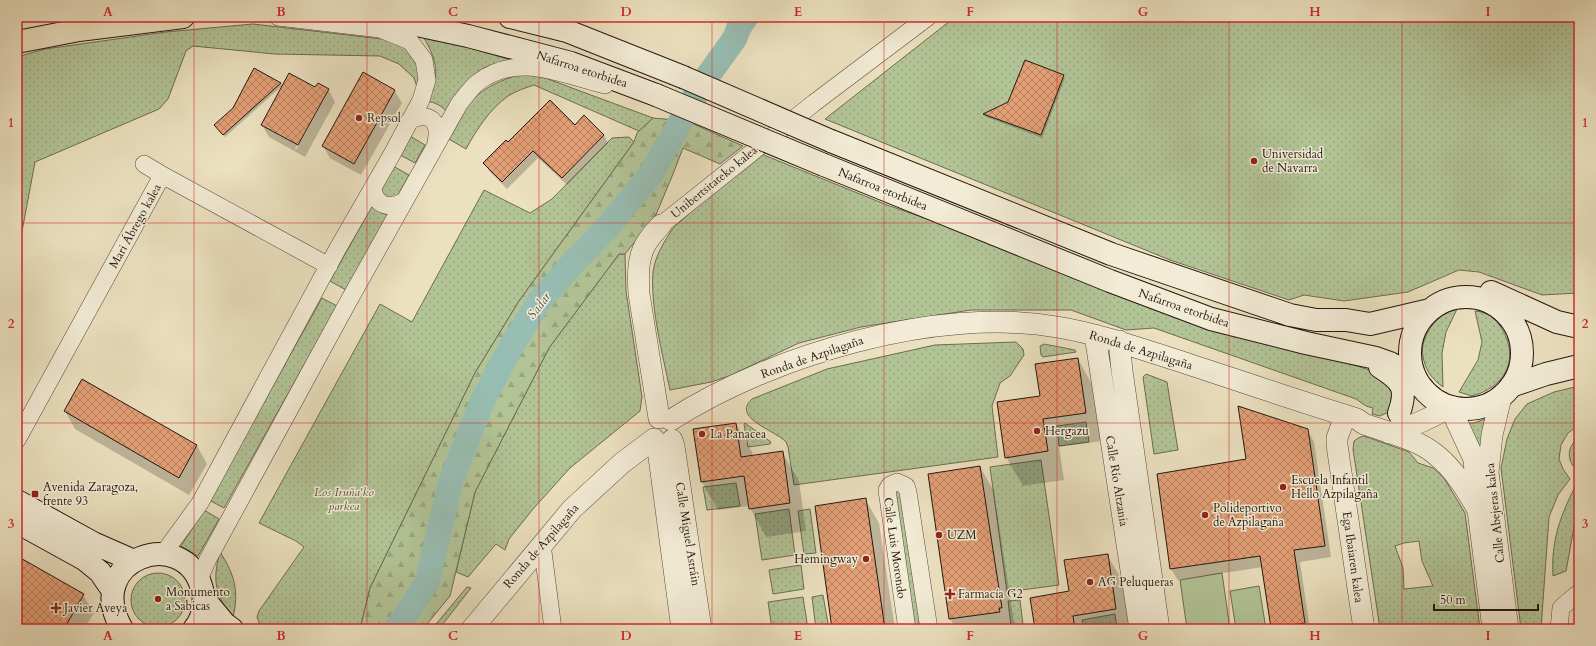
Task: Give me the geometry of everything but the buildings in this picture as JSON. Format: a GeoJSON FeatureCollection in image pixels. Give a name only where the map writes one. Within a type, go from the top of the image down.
{"type":"FeatureCollection","features":[{"type":"Feature","properties":{"kind":"highway"},"geometry":{"type":"LineString","coordinates":[[17,42],[79,30],[183,17]]}},
{"type":"Feature","properties":{"kind":"main road","name":"Nafarroa etorbidea"},"geometry":{"type":"LineString","coordinates":[[347,17],[403,22],[468,36],[571,63],[656,95],[1110,281],[1211,319],[1322,347],[1363,354],[1384,360],[1416,379]]}},
{"type":"Feature","properties":{"kind":"main road","name":"Nafarroa etorbidea"},"geometry":{"type":"LineString","coordinates":[[510,17],[567,31],[683,77],[831,141],[1111,254],[1290,315],[1316,320],[1346,320],[1370,324],[1430,310]]}},
{"type":"Feature","properties":{"kind":"main road","name":"Nafarroa etorbidea"},"geometry":{"type":"LineString","coordinates":[[1346,320],[1396,310],[1453,289],[1473,287],[1493,292],[1509,309],[1548,334],[1579,340]]}},
{"type":"Feature","properties":{"kind":"main road"},"geometry":{"type":"LineString","coordinates":[[1579,311],[1502,310],[1488,301],[1472,297],[1456,297],[1444,301],[1430,310],[1418,324],[1411,341],[1410,359],[1416,379],[1431,397],[1451,407],[1467,409],[1485,406],[1506,392],[1546,374],[1579,366]]}},
{"type":"Feature","properties":{"kind":"main road","name":"Nafarroa etorbidea"},"geometry":{"type":"LineString","coordinates":[[1509,309],[1579,327]]}},
{"type":"Feature","properties":{"kind":"main road"},"geometry":{"type":"LineString","coordinates":[[1506,392],[1519,371],[1522,354],[1517,328],[1509,309]]}},
{"type":"Feature","properties":{"kind":"main road"},"geometry":{"type":"LineString","coordinates":[[1322,347],[1344,357],[1379,367],[1396,378],[1404,392],[1399,413]]}},
{"type":"Feature","properties":{"kind":"main road"},"geometry":{"type":"LineString","coordinates":[[17,501],[93,543],[134,561]]}},
{"type":"Feature","properties":{"kind":"main road"},"geometry":{"type":"LineString","coordinates":[[17,522],[84,559],[100,572],[113,590]]}},
{"type":"Feature","properties":{"kind":"main road"},"geometry":{"type":"LineString","coordinates":[[116,625],[112,604],[113,590],[117,579],[124,569],[134,561],[148,555],[163,554],[178,558],[190,567],[199,579],[205,600],[224,623],[232,629]]}},
{"type":"Feature","properties":{"kind":"main road"},"geometry":{"type":"LineString","coordinates":[[194,629],[203,612],[205,600]]}},
{"type":"Feature","properties":{"kind":"street"},"geometry":{"type":"LineString","coordinates":[[163,554],[200,503],[409,121],[420,100],[427,80],[424,60],[410,41],[380,28],[278,17]]}},
{"type":"Feature","properties":{"kind":"street","name":"Unibertsitateko kalea"},"geometry":{"type":"LineString","coordinates":[[663,432],[638,278],[642,253],[646,242],[661,225],[814,103],[928,17]]}},
{"type":"Feature","properties":{"kind":"street"},"geometry":{"type":"LineString","coordinates":[[199,579],[223,532],[436,143],[458,104],[476,84],[489,76],[503,71],[522,67],[539,67],[630,92],[656,95]]}},
{"type":"Feature","properties":{"kind":"street"},"geometry":{"type":"LineString","coordinates":[[409,121],[417,116],[424,116],[432,119],[437,128],[436,143]]}},
{"type":"Feature","properties":{"kind":"street"},"geometry":{"type":"LineString","coordinates":[[144,164],[164,176]]}},
{"type":"Feature","properties":{"kind":"street","name":"Mari Ábrego kalea"},"geometry":{"type":"LineString","coordinates":[[17,440],[158,183],[164,176],[329,266]]}},
{"type":"Feature","properties":{"kind":"street"},"geometry":{"type":"LineString","coordinates":[[373,187],[373,194],[383,205],[393,206],[404,201]]}},
{"type":"Feature","properties":{"kind":"street","name":"Ronda de Azpilagaña"},"geometry":{"type":"LineString","coordinates":[[472,629],[514,576],[572,509],[622,463],[711,397],[764,373],[818,353],[871,337],[933,326],[985,323],[1027,324],[1049,326],[1095,335],[1119,341],[1351,417],[1364,424],[1417,443],[1434,453],[1465,486],[1478,510]]}},
{"type":"Feature","properties":{"kind":"street","name":"Calle Río Altzania"},"geometry":{"type":"LineString","coordinates":[[1095,335],[1149,627]]}},
{"type":"Feature","properties":{"kind":"street","name":"Calle Río Altzania"},"geometry":{"type":"LineString","coordinates":[[1119,341],[1149,627]]}},
{"type":"Feature","properties":{"kind":"street"},"geometry":{"type":"LineString","coordinates":[[1399,413],[1406,406],[1416,379]]}},
{"type":"Feature","properties":{"kind":"street","name":"Calle Abejeras kalea"},"geometry":{"type":"LineString","coordinates":[[1506,392],[1492,435],[1488,472],[1508,629]]}},
{"type":"Feature","properties":{"kind":"street"},"geometry":{"type":"LineString","coordinates":[[1389,433],[1430,419],[1451,407]]}},
{"type":"Feature","properties":{"kind":"street","name":"Calle Abejeras kalea"},"geometry":{"type":"LineString","coordinates":[[1451,407],[1474,459],[1478,510],[1493,629]]}},
{"type":"Feature","properties":{"kind":"street","name":"Ronda de Azpilagaña"},"geometry":{"type":"LineString","coordinates":[[1351,417],[1388,420],[1399,413]]}},
{"type":"Feature","properties":{"kind":"street","name":"Ega Ibaiaren kalea"},"geometry":{"type":"LineString","coordinates":[[1351,417],[1337,438],[1336,445],[1364,629]]}},
{"type":"Feature","properties":{"kind":"street","name":"Calle Miguel Astráin"},"geometry":{"type":"LineString","coordinates":[[663,432],[659,465],[682,629]]}},
{"type":"Feature","properties":{"kind":"street","name":"Calle Miguel Astráin"},"geometry":{"type":"LineString","coordinates":[[663,432],[677,461],[701,629]]}},
{"type":"Feature","properties":{"kind":"street"},"geometry":{"type":"LineString","coordinates":[[631,457],[647,459],[659,465]]}},
{"type":"Feature","properties":{"kind":"street","name":"Calle Luis Morondo"},"geometry":{"type":"LineString","coordinates":[[908,629],[887,490],[890,485],[897,482],[906,486],[908,492],[929,629]]}},
{"type":"Feature","properties":{"kind":"street"},"geometry":{"type":"LineString","coordinates":[[542,544],[553,629]]}},
{"type":"Feature","properties":{"kind":"street"},"geometry":{"type":"LineString","coordinates":[[514,576],[537,579],[547,588]]}},
{"type":"Feature","properties":{"kind":"street"},"geometry":{"type":"LineString","coordinates":[[1559,629],[1561,608],[1579,594]]}},
{"type":"Feature","properties":{"kind":"green space","name":"Universidad de Navarra"},"geometry":{"type":"Polygon","coordinates":[[[955,17],[1579,17],[1579,293],[1542,295],[1479,272],[1459,270],[1408,292],[1344,301],[1304,295],[1289,300],[1170,260],[825,119],[955,17]]]}},
{"type":"Feature","properties":{"kind":"green space"},"geometry":{"type":"Polygon","coordinates":[[[253,24],[382,39],[396,42],[411,51],[422,75],[418,90],[414,78],[399,64],[380,56],[275,54],[193,46],[186,51],[168,99],[159,109],[35,162],[17,258],[17,57],[45,49],[166,32],[253,24]]]}},
{"type":"Feature","properties":{"kind":"green space"},"geometry":{"type":"Polygon","coordinates":[[[424,38],[463,46],[511,60],[490,65],[478,72],[464,89],[449,114],[438,105],[425,101],[434,84],[436,72],[432,54],[424,38]]]}},
{"type":"Feature","properties":{"kind":"green space"},"geometry":{"type":"Polygon","coordinates":[[[521,74],[537,75],[653,118],[639,131],[534,85],[524,88],[501,101],[484,120],[466,149],[447,138],[455,129],[465,110],[476,96],[497,83],[521,74]]]}},
{"type":"Feature","properties":{"kind":"green space"},"geometry":{"type":"Polygon","coordinates":[[[653,118],[687,121],[743,146],[720,164],[683,148],[655,217],[625,254],[619,254],[549,348],[475,492],[450,596],[423,629],[360,629],[370,588],[475,373],[519,301],[634,142],[637,133],[653,118]]]}},
{"type":"Feature","properties":{"kind":"green space"},"geometry":{"type":"Polygon","coordinates":[[[410,136],[425,145],[415,163],[400,155],[410,136]]]}},
{"type":"Feature","properties":{"kind":"green space","name":"Los Iruña'ko parkea"},"geometry":{"type":"Polygon","coordinates":[[[629,137],[634,142],[519,301],[475,373],[370,588],[360,629],[261,628],[257,617],[259,611],[304,547],[296,541],[259,523],[380,304],[412,322],[484,190],[530,213],[552,199],[612,138],[629,137]]]}},
{"type":"Feature","properties":{"kind":"green space"},"geometry":{"type":"Polygon","coordinates":[[[759,153],[887,205],[1017,250],[1192,322],[1375,372],[1396,386],[1391,411],[1380,416],[1372,414],[1373,408],[1366,406],[1356,399],[1154,328],[1126,330],[1071,310],[971,310],[861,327],[799,343],[729,376],[711,382],[670,390],[653,300],[653,272],[658,254],[674,227],[759,153]]]}},
{"type":"Feature","properties":{"kind":"green space"},"geometry":{"type":"Polygon","coordinates":[[[393,166],[409,175],[397,197],[385,199],[381,189],[393,166]]]}},
{"type":"Feature","properties":{"kind":"green space"},"geometry":{"type":"Polygon","coordinates":[[[372,206],[388,215],[346,290],[330,281],[372,206]]]}},
{"type":"Feature","properties":{"kind":"green space"},"geometry":{"type":"Polygon","coordinates":[[[619,254],[625,254],[626,291],[642,397],[640,411],[570,468],[533,509],[509,539],[505,550],[496,544],[468,577],[456,572],[475,492],[549,348],[619,254]]]}},
{"type":"Feature","properties":{"kind":"green space"},"geometry":{"type":"Polygon","coordinates":[[[322,298],[337,306],[224,508],[209,500],[322,298]]]}},
{"type":"Feature","properties":{"kind":"green space"},"geometry":{"type":"Polygon","coordinates":[[[1457,309],[1446,332],[1442,353],[1443,387],[1427,370],[1423,356],[1424,341],[1431,326],[1437,320],[1450,311],[1457,309]]]}},
{"type":"Feature","properties":{"kind":"green space"},"geometry":{"type":"Polygon","coordinates":[[[1475,311],[1491,316],[1497,322],[1507,340],[1510,351],[1506,371],[1501,379],[1484,392],[1472,396],[1459,392],[1478,360],[1482,342],[1475,311]]]}},
{"type":"Feature","properties":{"kind":"green space"},"geometry":{"type":"Polygon","coordinates":[[[1016,342],[1023,349],[1024,355],[1010,376],[1000,383],[992,406],[998,457],[794,485],[786,442],[781,437],[757,423],[747,412],[747,406],[752,399],[827,369],[935,345],[1016,342]]]}},
{"type":"Feature","properties":{"kind":"green space"},"geometry":{"type":"Polygon","coordinates":[[[1044,344],[1075,350],[1076,352],[1043,357],[1041,355],[1040,346],[1044,344]]]}},
{"type":"Feature","properties":{"kind":"green space"},"geometry":{"type":"Polygon","coordinates":[[[1146,374],[1167,382],[1178,450],[1154,454],[1143,377],[1146,374]]]}},
{"type":"Feature","properties":{"kind":"green space"},"geometry":{"type":"Polygon","coordinates":[[[1579,386],[1579,425],[1568,433],[1561,445],[1559,459],[1563,469],[1570,479],[1558,495],[1549,517],[1541,629],[1521,629],[1501,468],[1507,439],[1515,419],[1527,404],[1554,392],[1579,386]]]}},
{"type":"Feature","properties":{"kind":"green space"},"geometry":{"type":"Polygon","coordinates":[[[1485,419],[1482,449],[1477,449],[1463,423],[1474,423],[1485,419]]]}},
{"type":"Feature","properties":{"kind":"green space"},"geometry":{"type":"Polygon","coordinates":[[[1086,422],[1089,442],[1059,446],[1057,426],[1086,422]]]}},
{"type":"Feature","properties":{"kind":"green space"},"geometry":{"type":"Polygon","coordinates":[[[745,423],[771,442],[770,444],[748,447],[745,423]]]}},
{"type":"Feature","properties":{"kind":"green space"},"geometry":{"type":"Polygon","coordinates":[[[1364,436],[1409,452],[1418,463],[1433,468],[1444,478],[1465,513],[1480,629],[1380,629],[1353,449],[1354,441],[1364,436]],[[1419,541],[1395,546],[1403,568],[1404,589],[1433,586],[1422,561],[1419,541]]]}},
{"type":"Feature","properties":{"kind":"green space"},"geometry":{"type":"Polygon","coordinates":[[[1579,437],[1579,472],[1572,463],[1569,454],[1572,446],[1579,437]]]}},
{"type":"Feature","properties":{"kind":"green space"},"geometry":{"type":"Polygon","coordinates":[[[1041,460],[1059,585],[1007,592],[990,467],[1041,460]]]}},
{"type":"Feature","properties":{"kind":"green space"},"geometry":{"type":"Polygon","coordinates":[[[736,483],[740,506],[707,510],[703,487],[736,483]]]}},
{"type":"Feature","properties":{"kind":"green space"},"geometry":{"type":"Polygon","coordinates":[[[1576,485],[1579,488],[1579,500],[1566,571],[1553,576],[1555,540],[1565,507],[1576,485]]]}},
{"type":"Feature","properties":{"kind":"green space"},"geometry":{"type":"Polygon","coordinates":[[[894,489],[900,492],[923,629],[913,629],[894,489]]]}},
{"type":"Feature","properties":{"kind":"green space"},"geometry":{"type":"Polygon","coordinates":[[[789,509],[795,555],[762,560],[755,514],[789,509]]]}},
{"type":"Feature","properties":{"kind":"green space"},"geometry":{"type":"Polygon","coordinates":[[[810,509],[816,553],[804,554],[798,511],[810,509]]]}},
{"type":"Feature","properties":{"kind":"green space"},"geometry":{"type":"Polygon","coordinates":[[[204,510],[219,519],[198,556],[181,546],[204,510]]]}},
{"type":"Feature","properties":{"kind":"green space"},"geometry":{"type":"Polygon","coordinates":[[[220,552],[229,568],[234,584],[236,600],[233,618],[222,602],[217,587],[216,571],[220,552]]]}},
{"type":"Feature","properties":{"kind":"green space"},"geometry":{"type":"Polygon","coordinates":[[[801,565],[804,589],[773,594],[769,570],[801,565]]]}},
{"type":"Feature","properties":{"kind":"green space"},"geometry":{"type":"Polygon","coordinates":[[[158,573],[168,575],[177,581],[183,590],[185,600],[183,610],[177,619],[168,625],[158,627],[148,625],[139,619],[133,610],[131,600],[133,590],[139,581],[148,575],[158,573]]]}},
{"type":"Feature","properties":{"kind":"green space"},"geometry":{"type":"Polygon","coordinates":[[[1222,573],[1230,629],[1187,629],[1180,580],[1222,573]]]}},
{"type":"Feature","properties":{"kind":"green space"},"geometry":{"type":"Polygon","coordinates":[[[1259,586],[1266,629],[1236,629],[1230,591],[1259,586]]]}},
{"type":"Feature","properties":{"kind":"green space"},"geometry":{"type":"Polygon","coordinates":[[[467,587],[471,588],[439,629],[432,629],[467,587]]]}},
{"type":"Feature","properties":{"kind":"green space"},"geometry":{"type":"Polygon","coordinates":[[[823,595],[829,629],[816,629],[812,597],[823,595]]]}},
{"type":"Feature","properties":{"kind":"green space"},"geometry":{"type":"Polygon","coordinates":[[[803,597],[808,629],[772,629],[768,602],[803,597]]]}},
{"type":"Feature","properties":{"kind":"green space"},"geometry":{"type":"Polygon","coordinates":[[[1020,600],[1023,625],[1011,626],[1008,601],[1020,600]]]}},
{"type":"Feature","properties":{"kind":"green space"},"geometry":{"type":"Polygon","coordinates":[[[1115,614],[1117,629],[1084,629],[1082,620],[1115,614]]]}},
{"type":"Feature","properties":{"kind":"waterway","name":"Sadar"},"geometry":{"type":"LineString","coordinates":[[396,629],[427,582],[451,481],[481,404],[511,347],[539,302],[573,263],[606,229],[651,174],[702,84],[735,38],[739,27],[746,17]]}},
{"type":"Feature","properties":{"kind":"place","name":"Repsol"},"geometry":{"type":"Point","coordinates":[359,118]}},
{"type":"Feature","properties":{"kind":"place","name":"Universidad de Navarra"},"geometry":{"type":"Point","coordinates":[1254,161]}},
{"type":"Feature","properties":{"kind":"place","name":"Hergazu"},"geometry":{"type":"Point","coordinates":[1037,431]}},
{"type":"Feature","properties":{"kind":"place","name":"La Panacea"},"geometry":{"type":"Point","coordinates":[702,434]}},
{"type":"Feature","properties":{"kind":"place","name":"Escuela Infantil Hello Azpilagaña"},"geometry":{"type":"Point","coordinates":[1283,487]}},
{"type":"Feature","properties":{"kind":"place","name":"Avenida Zaragoza, frente 93"},"geometry":{"type":"Point","coordinates":[35,494]}},
{"type":"Feature","properties":{"kind":"place","name":"Polideportivo de Azpilagaña"},"geometry":{"type":"Point","coordinates":[1205,515]}},
{"type":"Feature","properties":{"kind":"place","name":"UZM"},"geometry":{"type":"Point","coordinates":[939,535]}},
{"type":"Feature","properties":{"kind":"place","name":"Hemingway"},"geometry":{"type":"Point","coordinates":[866,559]}},
{"type":"Feature","properties":{"kind":"place","name":"AG Peluqueras"},"geometry":{"type":"Point","coordinates":[1090,582]}},
{"type":"Feature","properties":{"kind":"place","name":"Farmacía G2"},"geometry":{"type":"Point","coordinates":[950,594]}},
{"type":"Feature","properties":{"kind":"place","name":"Monumento a Sabicas"},"geometry":{"type":"Point","coordinates":[158,599]}},
{"type":"Feature","properties":{"kind":"place","name":"Javier Aveya"},"geometry":{"type":"Point","coordinates":[56,608]}}]}
